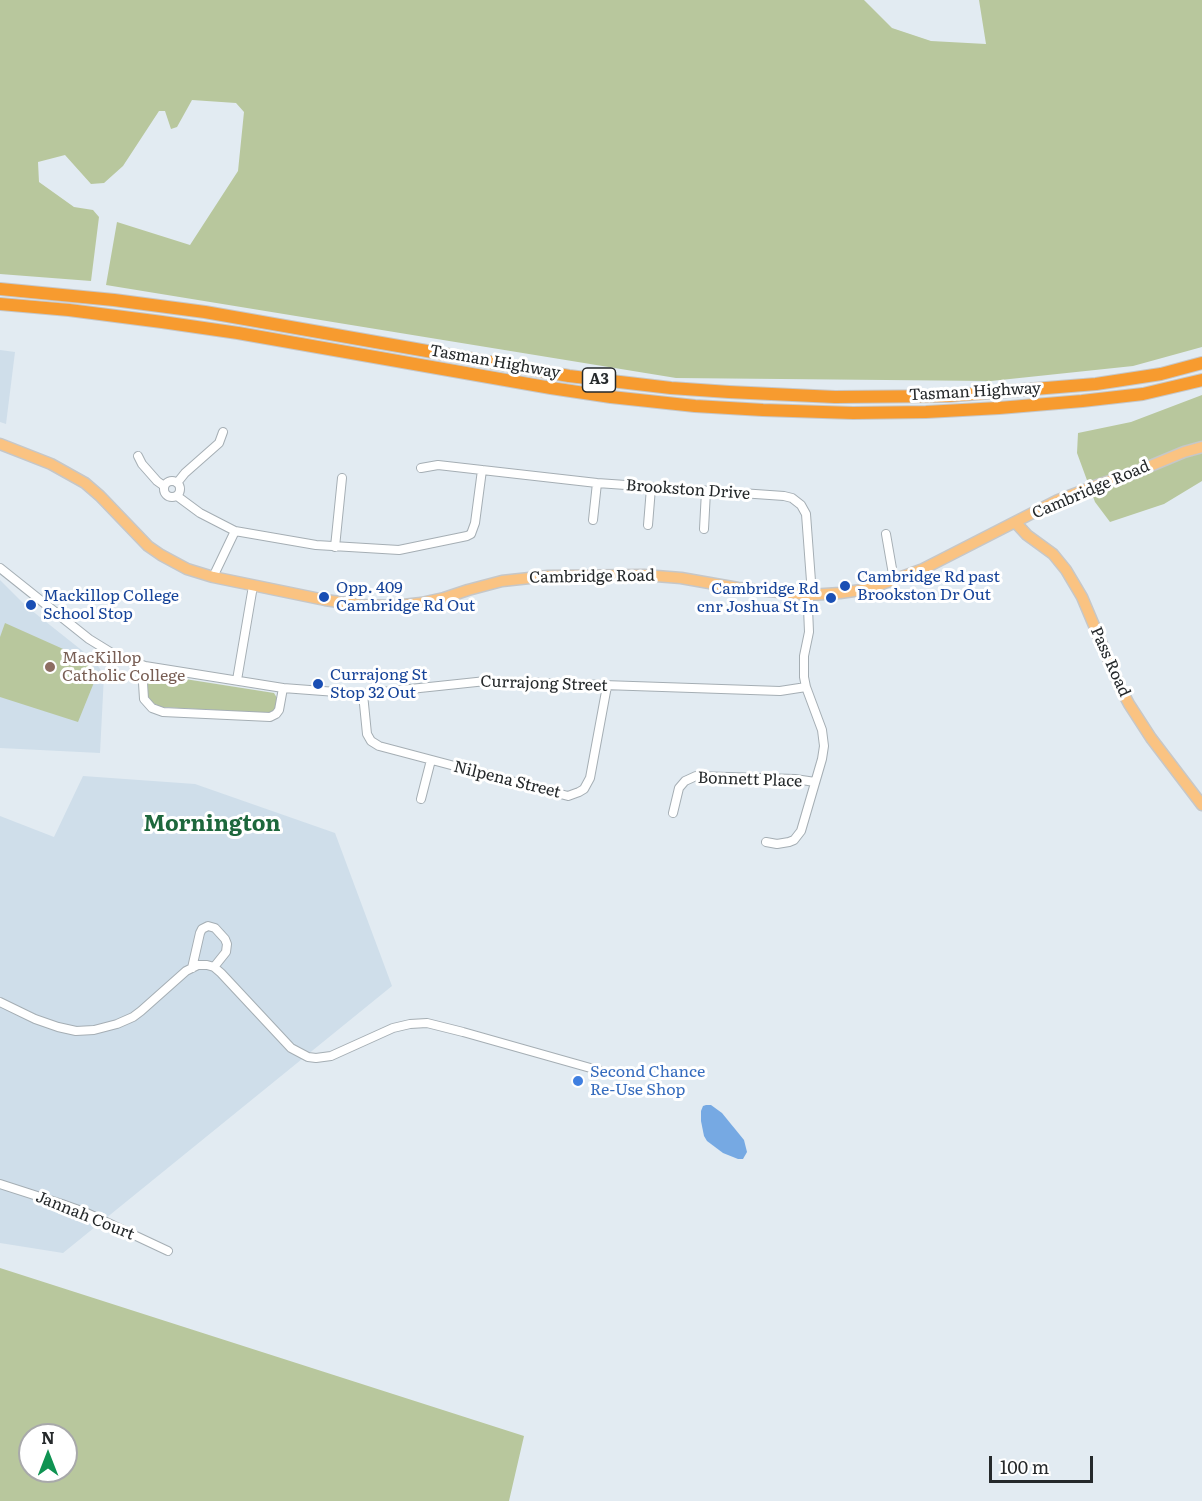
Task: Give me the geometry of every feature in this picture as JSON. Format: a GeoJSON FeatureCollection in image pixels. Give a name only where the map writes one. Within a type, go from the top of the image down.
{"type":"FeatureCollection","features":[{"type":"Feature","properties":{"kind":"highway","name":"Tasman Highway"},"geometry":{"type":"LineString","coordinates":[[0,289],[205,312],[569,376],[729,392],[835,397],[947,396],[1096,384],[1161,374],[1202,363]]}},
{"type":"Feature","properties":{"kind":"highway","name":"Tasman Highway"},"geometry":{"type":"LineString","coordinates":[[0,304],[69,310],[238,333],[551,388],[695,406],[853,413],[926,412],[999,408],[1143,394],[1202,380]]}},
{"type":"Feature","properties":{"kind":"main road","name":"Cambridge Road"},"geometry":{"type":"LineString","coordinates":[[0,444],[51,464],[85,483],[148,546],[188,568],[213,578],[253,586],[361,605],[394,606],[444,598],[502,581],[558,575],[672,577],[738,588],[810,595],[868,589],[922,569],[1067,497],[1202,447]]}},
{"type":"Feature","properties":{"kind":"main road","name":"Pass Road"},"geometry":{"type":"LineString","coordinates":[[1016,523],[1027,535],[1053,554],[1066,570],[1082,597],[1129,704],[1151,738],[1202,805]]}},
{"type":"Feature","properties":{"kind":"street"},"geometry":{"type":"LineString","coordinates":[[177,483],[219,443],[223,432]]}},
{"type":"Feature","properties":{"kind":"street"},"geometry":{"type":"LineString","coordinates":[[138,456],[142,464],[164,486],[166,495],[177,496],[200,513],[235,531],[316,545],[399,550],[462,539],[471,534],[475,523],[482,470]]}},
{"type":"Feature","properties":{"kind":"street","name":"Brookston Drive"},"geometry":{"type":"LineString","coordinates":[[421,468],[438,465],[651,488],[784,496],[798,501],[806,514],[810,595]]}},
{"type":"Feature","properties":{"kind":"street"},"geometry":{"type":"LineString","coordinates":[[335,547],[342,478]]}},
{"type":"Feature","properties":{"kind":"street"},"geometry":{"type":"LineString","coordinates":[[164,486],[170,481],[177,483]]}},
{"type":"Feature","properties":{"kind":"street"},"geometry":{"type":"LineString","coordinates":[[177,483],[180,490],[177,496]]}},
{"type":"Feature","properties":{"kind":"street"},"geometry":{"type":"LineString","coordinates":[[593,520],[597,483]]}},
{"type":"Feature","properties":{"kind":"street"},"geometry":{"type":"LineString","coordinates":[[648,525],[651,488]]}},
{"type":"Feature","properties":{"kind":"street"},"geometry":{"type":"LineString","coordinates":[[704,529],[706,491]]}},
{"type":"Feature","properties":{"kind":"street"},"geometry":{"type":"LineString","coordinates":[[213,578],[235,531]]}},
{"type":"Feature","properties":{"kind":"street"},"geometry":{"type":"LineString","coordinates":[[886,534],[894,580]]}},
{"type":"Feature","properties":{"kind":"street","name":"Currajong Street"},"geometry":{"type":"LineString","coordinates":[[0,568],[89,639],[103,649],[128,661],[145,666],[283,688],[363,694],[486,681],[780,691],[806,687]]}},
{"type":"Feature","properties":{"kind":"street"},"geometry":{"type":"LineString","coordinates":[[237,680],[253,586]]}},
{"type":"Feature","properties":{"kind":"street"},"geometry":{"type":"LineString","coordinates":[[766,842],[777,844],[789,842],[798,836],[803,826],[823,752],[823,738],[804,677],[810,595]]}},
{"type":"Feature","properties":{"kind":"street"},"geometry":{"type":"LineString","coordinates":[[145,666],[144,699],[152,708],[163,712],[270,717],[279,710],[283,688]]}},
{"type":"Feature","properties":{"kind":"street","name":"Nilpena Street"},"geometry":{"type":"LineString","coordinates":[[363,694],[365,729],[371,741],[379,746],[563,795],[573,795],[584,789],[590,778],[607,686]]}},
{"type":"Feature","properties":{"kind":"street","name":"Nilpena Street"},"geometry":{"type":"LineString","coordinates":[[421,799],[431,760]]}},
{"type":"Feature","properties":{"kind":"street","name":"Bonnett Place"},"geometry":{"type":"LineString","coordinates":[[673,813],[682,784],[696,776],[795,779],[815,782]]}},
{"type":"Feature","properties":{"kind":"street"},"geometry":{"type":"LineString","coordinates":[[192,968],[200,933],[208,926],[214,928],[227,944],[226,952],[214,967]]}},
{"type":"Feature","properties":{"kind":"street"},"geometry":{"type":"LineString","coordinates":[[0,1002],[58,1028],[76,1031],[94,1030],[133,1017],[180,976],[192,968],[203,965],[214,967],[221,973],[291,1048],[308,1057],[331,1056],[393,1028],[427,1023],[602,1071]]}},
{"type":"Feature","properties":{"kind":"street","name":"Jannah Court"},"geometry":{"type":"LineString","coordinates":[[0,1184],[87,1213],[168,1251]]}},
{"type":"Feature","properties":{"kind":"shaded area"},"geometry":{"type":"Polygon","coordinates":[[[0,350],[15,352],[6,424],[0,422],[0,350]]]}},
{"type":"Feature","properties":{"kind":"shaded area","name":"MacKillop Catholic College"},"geometry":{"type":"Polygon","coordinates":[[[0,580],[26,606],[94,660],[104,675],[100,753],[0,748],[0,580]]]}},
{"type":"Feature","properties":{"kind":"shaded area"},"geometry":{"type":"Polygon","coordinates":[[[83,776],[195,784],[335,833],[392,986],[63,1253],[0,1243],[0,816],[54,837],[83,776]]]}},
{"type":"Feature","properties":{"kind":"green space"},"geometry":{"type":"Polygon","coordinates":[[[0,0],[864,0],[892,28],[931,41],[986,44],[979,0],[1202,0],[1202,347],[1133,366],[991,381],[676,378],[106,285],[117,222],[190,245],[238,171],[244,112],[236,103],[192,100],[177,127],[171,129],[165,111],[159,111],[123,166],[104,183],[91,184],[65,155],[38,162],[39,182],[74,207],[93,210],[99,217],[91,281],[0,274],[0,0]]]}},
{"type":"Feature","properties":{"kind":"green space"},"geometry":{"type":"Polygon","coordinates":[[[1202,395],[1202,481],[1164,504],[1110,522],[1095,502],[1077,453],[1078,433],[1131,422],[1202,395]]]}},
{"type":"Feature","properties":{"kind":"green space"},"geometry":{"type":"Polygon","coordinates":[[[5,623],[90,661],[97,675],[78,722],[0,697],[0,637],[5,623]]]}},
{"type":"Feature","properties":{"kind":"green space"},"geometry":{"type":"Polygon","coordinates":[[[153,674],[274,693],[277,698],[275,708],[269,713],[161,707],[153,703],[147,695],[147,682],[153,674]]]}},
{"type":"Feature","properties":{"kind":"green space"},"geometry":{"type":"Polygon","coordinates":[[[0,1268],[524,1436],[509,1501],[0,1501],[0,1268]]]}},
{"type":"Feature","properties":{"kind":"water"},"geometry":{"type":"Polygon","coordinates":[[[706,1105],[711,1105],[722,1113],[744,1140],[747,1152],[743,1159],[723,1153],[707,1141],[701,1121],[701,1111],[706,1105]]]}},
{"type":"Feature","properties":{"kind":"place","name":"Cambridge Rd past Brookston Dr Out"},"geometry":{"type":"Point","coordinates":[845,586]}},
{"type":"Feature","properties":{"kind":"place","name":"Opp. 409 Cambridge Rd Out"},"geometry":{"type":"Point","coordinates":[324,597]}},
{"type":"Feature","properties":{"kind":"place","name":"Cambridge Rd cnr Joshua St In"},"geometry":{"type":"Point","coordinates":[831,598]}},
{"type":"Feature","properties":{"kind":"place","name":"Mackillop College School Stop"},"geometry":{"type":"Point","coordinates":[31,605]}},
{"type":"Feature","properties":{"kind":"place","name":"MacKillop Catholic College"},"geometry":{"type":"Point","coordinates":[50,667]}},
{"type":"Feature","properties":{"kind":"place","name":"Currajong St Stop 32 Out"},"geometry":{"type":"Point","coordinates":[318,684]}},
{"type":"Feature","properties":{"kind":"place","name":"Second Chance Re-Use Shop"},"geometry":{"type":"Point","coordinates":[578,1081]}},
{"type":"Feature","properties":{"kind":"district","name":"Mornington"},"geometry":{"type":"Point","coordinates":[212,825]}}]}
